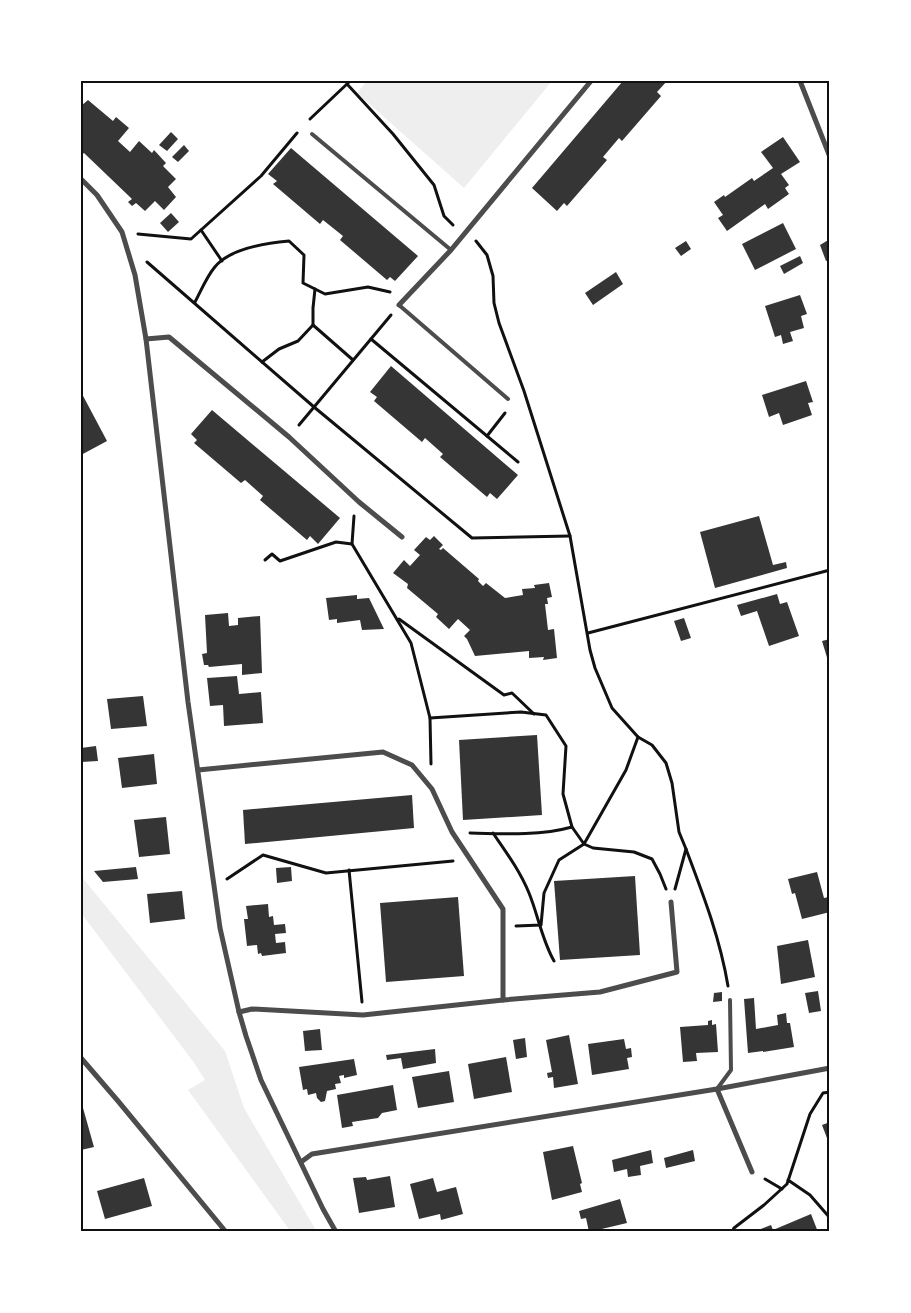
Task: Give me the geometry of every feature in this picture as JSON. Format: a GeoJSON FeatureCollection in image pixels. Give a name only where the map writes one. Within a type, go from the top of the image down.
{"type":"FeatureCollection","features":[{"type":"Feature","properties":{"kind":"street"},"geometry":{"type":"LineString","coordinates":[[399,305],[451,250],[462,234],[591,81]]}},
{"type":"Feature","properties":{"kind":"street"},"geometry":{"type":"LineString","coordinates":[[800,81],[830,157]]}},
{"type":"Feature","properties":{"kind":"street"},"geometry":{"type":"LineString","coordinates":[[81,179],[98,195],[122,232],[135,275],[146,340],[188,702],[214,887],[220,928],[239,1012],[261,1080],[322,1209],[336,1232]]}},
{"type":"Feature","properties":{"kind":"street"},"geometry":{"type":"LineString","coordinates":[[146,340],[169,337],[289,437],[359,502],[402,538]]}},
{"type":"Feature","properties":{"kind":"street"},"geometry":{"type":"LineString","coordinates":[[198,770],[383,752],[412,765],[432,789],[452,832],[504,909],[502,1000]]}},
{"type":"Feature","properties":{"kind":"street"},"geometry":{"type":"LineString","coordinates":[[239,1012],[252,1009],[363,1015],[502,1000],[600,992],[677,972],[671,902]]}},
{"type":"Feature","properties":{"kind":"street"},"geometry":{"type":"LineString","coordinates":[[81,1058],[118,1100],[226,1232]]}},
{"type":"Feature","properties":{"kind":"street"},"geometry":{"type":"LineString","coordinates":[[301,1162],[312,1154],[717,1089],[830,1068]]}},
{"type":"Feature","properties":{"kind":"street"},"geometry":{"type":"LineString","coordinates":[[717,1089],[752,1172]]}},
{"type":"Feature","properties":{"kind":"lane"},"geometry":{"type":"LineString","coordinates":[[312,134],[451,250]]}},
{"type":"Feature","properties":{"kind":"lane"},"geometry":{"type":"LineString","coordinates":[[399,305],[508,399]]}},
{"type":"Feature","properties":{"kind":"lane"},"geometry":{"type":"LineString","coordinates":[[717,1089],[731,1070],[730,1000]]}},
{"type":"Feature","properties":{"kind":"path"},"geometry":{"type":"LineString","coordinates":[[307,122],[349,82],[434,185],[444,216],[462,234],[475,241],[487,255],[494,276],[494,303],[498,323],[524,391],[570,536],[595,668],[612,708],[638,738],[652,745],[666,763],[672,782],[678,832],[686,848],[711,915],[724,964],[730,1000]]}},
{"type":"Feature","properties":{"kind":"path"},"geometry":{"type":"LineString","coordinates":[[122,232],[191,239],[261,176],[302,128]]}},
{"type":"Feature","properties":{"kind":"path"},"geometry":{"type":"LineString","coordinates":[[202,230],[222,261]]}},
{"type":"Feature","properties":{"kind":"path"},"geometry":{"type":"LineString","coordinates":[[140,234],[142,243]]}},
{"type":"Feature","properties":{"kind":"path"},"geometry":{"type":"LineString","coordinates":[[194,302],[214,266],[233,254],[261,244],[289,241],[304,255],[303,284],[324,294],[368,287],[389,291],[399,305],[289,437]]}},
{"type":"Feature","properties":{"kind":"path"},"geometry":{"type":"LineString","coordinates":[[146,260],[314,407],[472,538],[570,536]]}},
{"type":"Feature","properties":{"kind":"path"},"geometry":{"type":"LineString","coordinates":[[315,289],[314,325],[353,360]]}},
{"type":"Feature","properties":{"kind":"path"},"geometry":{"type":"LineString","coordinates":[[262,362],[279,349],[298,341],[314,325]]}},
{"type":"Feature","properties":{"kind":"path"},"geometry":{"type":"LineString","coordinates":[[371,339],[518,462]]}},
{"type":"Feature","properties":{"kind":"path"},"geometry":{"type":"LineString","coordinates":[[359,502],[354,510],[352,544],[411,643],[430,718],[432,789]]}},
{"type":"Feature","properties":{"kind":"path"},"geometry":{"type":"LineString","coordinates":[[265,560],[272,554],[280,561],[336,542],[352,544]]}},
{"type":"Feature","properties":{"kind":"path"},"geometry":{"type":"LineString","coordinates":[[588,633],[830,570]]}},
{"type":"Feature","properties":{"kind":"path"},"geometry":{"type":"LineString","coordinates":[[397,617],[504,695],[512,693],[534,714]]}},
{"type":"Feature","properties":{"kind":"path"},"geometry":{"type":"LineString","coordinates":[[430,718],[522,712],[546,715],[566,746],[563,794],[572,827],[584,844],[593,848],[634,852],[652,859],[671,902]]}},
{"type":"Feature","properties":{"kind":"path"},"geometry":{"type":"LineString","coordinates":[[540,925],[544,893],[559,860],[584,844],[626,770],[638,738]]}},
{"type":"Feature","properties":{"kind":"path"},"geometry":{"type":"LineString","coordinates":[[452,832],[518,833],[572,827]]}},
{"type":"Feature","properties":{"kind":"path"},"geometry":{"type":"LineString","coordinates":[[493,833],[510,858],[528,891],[546,947],[554,961]]}},
{"type":"Feature","properties":{"kind":"path"},"geometry":{"type":"LineString","coordinates":[[671,902],[686,848]]}},
{"type":"Feature","properties":{"kind":"path"},"geometry":{"type":"LineString","coordinates":[[214,887],[263,855],[326,873],[470,859]]}},
{"type":"Feature","properties":{"kind":"path"},"geometry":{"type":"LineString","coordinates":[[349,870],[363,1015]]}},
{"type":"Feature","properties":{"kind":"path"},"geometry":{"type":"LineString","coordinates":[[503,926],[540,925]]}},
{"type":"Feature","properties":{"kind":"path"},"geometry":{"type":"LineString","coordinates":[[732,1232],[734,1228],[782,1189],[788,1180],[810,1114],[823,1093],[830,1092]]}},
{"type":"Feature","properties":{"kind":"path"},"geometry":{"type":"LineString","coordinates":[[752,1172],[782,1189]]}},
{"type":"Feature","properties":{"kind":"path"},"geometry":{"type":"LineString","coordinates":[[788,1180],[810,1195],[830,1218]]}},
{"type":"Feature","properties":{"kind":"shaded area"},"geometry":{"type":"Polygon","coordinates":[[[367,81],[552,81],[464,188],[357,93],[367,81]]]}},
{"type":"Feature","properties":{"kind":"shaded area"},"geometry":{"type":"Polygon","coordinates":[[[81,876],[225,1051],[244,1108],[317,1232],[291,1232],[188,1090],[205,1080],[195,1064],[81,913],[81,876]]]}},
{"type":"Feature","properties":{"kind":"building"},"geometry":{"type":"Polygon","coordinates":[[[623,81],[667,81],[657,92],[661,96],[622,141],[619,138],[603,157],[607,160],[567,206],[564,203],[557,211],[532,188],[623,81]]]}},
{"type":"Feature","properties":{"kind":"building"},"geometry":{"type":"Polygon","coordinates":[[[88,100],[113,121],[116,117],[129,128],[118,141],[130,152],[139,141],[152,153],[154,150],[166,163],[163,166],[176,179],[168,187],[176,197],[164,210],[155,201],[145,211],[136,203],[132,206],[128,202],[132,199],[84,153],[81,155],[81,106],[88,100]]]}},
{"type":"Feature","properties":{"kind":"building"},"geometry":{"type":"Polygon","coordinates":[[[171,132],[178,139],[167,151],[159,145],[171,132]]]}},
{"type":"Feature","properties":{"kind":"building"},"geometry":{"type":"Polygon","coordinates":[[[783,137],[800,162],[781,174],[789,185],[785,188],[789,194],[768,209],[765,204],[727,231],[718,218],[723,215],[714,202],[724,195],[725,197],[752,178],[754,181],[773,168],[761,152],[783,137]]]}},
{"type":"Feature","properties":{"kind":"building"},"geometry":{"type":"Polygon","coordinates":[[[184,145],[189,151],[178,162],[172,157],[184,145]]]}},
{"type":"Feature","properties":{"kind":"building"},"geometry":{"type":"Polygon","coordinates":[[[291,148],[418,256],[395,281],[390,277],[387,280],[340,240],[343,236],[323,220],[320,224],[273,184],[277,181],[268,174],[291,148]]]}},
{"type":"Feature","properties":{"kind":"building"},"geometry":{"type":"Polygon","coordinates":[[[171,213],[179,222],[168,232],[160,223],[171,213]]]}},
{"type":"Feature","properties":{"kind":"building"},"geometry":{"type":"Polygon","coordinates":[[[783,223],[796,249],[755,270],[742,244],[783,223]]]}},
{"type":"Feature","properties":{"kind":"building"},"geometry":{"type":"Polygon","coordinates":[[[830,239],[830,260],[826,261],[820,245],[830,239]]]}},
{"type":"Feature","properties":{"kind":"building"},"geometry":{"type":"Polygon","coordinates":[[[686,241],[691,249],[681,256],[675,248],[686,241]]]}},
{"type":"Feature","properties":{"kind":"building"},"geometry":{"type":"Polygon","coordinates":[[[800,256],[803,263],[784,274],[780,266],[800,256]]]}},
{"type":"Feature","properties":{"kind":"building"},"geometry":{"type":"Polygon","coordinates":[[[616,272],[623,284],[593,305],[585,293],[616,272]]]}},
{"type":"Feature","properties":{"kind":"building"},"geometry":{"type":"Polygon","coordinates":[[[800,295],[807,314],[801,316],[804,328],[790,332],[793,341],[783,344],[781,335],[775,337],[765,306],[800,295]]]}},
{"type":"Feature","properties":{"kind":"building"},"geometry":{"type":"Polygon","coordinates":[[[391,366],[518,475],[497,499],[490,493],[487,497],[440,457],[443,454],[425,438],[422,442],[374,401],[377,397],[370,392],[391,366]]]}},
{"type":"Feature","properties":{"kind":"building"},"geometry":{"type":"Polygon","coordinates":[[[806,381],[813,402],[808,403],[812,415],[783,425],[779,413],[769,417],[762,395],[806,381]]]}},
{"type":"Feature","properties":{"kind":"building"},"geometry":{"type":"Polygon","coordinates":[[[81,392],[107,441],[81,455],[81,392]]]}},
{"type":"Feature","properties":{"kind":"building"},"geometry":{"type":"Polygon","coordinates":[[[212,410],[340,518],[318,544],[310,536],[307,540],[260,500],[263,496],[245,480],[241,483],[194,443],[197,440],[191,434],[212,410]]]}},
{"type":"Feature","properties":{"kind":"building"},"geometry":{"type":"Polygon","coordinates":[[[759,516],[773,565],[786,562],[787,568],[715,588],[700,532],[759,516]]]}},
{"type":"Feature","properties":{"kind":"building"},"geometry":{"type":"Polygon","coordinates":[[[434,536],[443,545],[439,549],[443,548],[479,579],[478,581],[483,586],[486,583],[505,598],[523,595],[522,589],[535,588],[534,585],[549,583],[552,597],[547,598],[548,604],[545,604],[548,630],[554,629],[557,658],[543,660],[544,657],[529,658],[529,651],[475,656],[464,636],[470,630],[458,619],[449,629],[436,617],[438,614],[407,588],[408,584],[393,573],[404,560],[410,566],[420,555],[414,550],[426,537],[430,540],[434,536]]]}},
{"type":"Feature","properties":{"kind":"building"},"geometry":{"type":"Polygon","coordinates":[[[777,594],[780,604],[787,602],[799,636],[769,646],[757,611],[741,616],[737,605],[777,594]]]}},
{"type":"Feature","properties":{"kind":"building"},"geometry":{"type":"Polygon","coordinates":[[[357,595],[357,599],[369,598],[384,629],[362,630],[360,620],[337,623],[337,619],[329,620],[326,598],[357,595]]]}},
{"type":"Feature","properties":{"kind":"building"},"geometry":{"type":"Polygon","coordinates":[[[228,613],[229,626],[238,625],[238,618],[260,616],[262,673],[242,675],[242,664],[209,667],[204,665],[202,654],[207,653],[205,615],[228,613]]]}},
{"type":"Feature","properties":{"kind":"building"},"geometry":{"type":"Polygon","coordinates":[[[684,618],[691,638],[681,641],[674,621],[684,618]]]}},
{"type":"Feature","properties":{"kind":"building"},"geometry":{"type":"Polygon","coordinates":[[[830,639],[830,664],[829,664],[822,641],[830,639]]]}},
{"type":"Feature","properties":{"kind":"building"},"geometry":{"type":"Polygon","coordinates":[[[237,676],[239,694],[261,692],[263,723],[224,726],[223,705],[210,706],[207,678],[237,676]]]}},
{"type":"Feature","properties":{"kind":"building"},"geometry":{"type":"Polygon","coordinates":[[[143,696],[147,726],[111,729],[107,699],[143,696]]]}},
{"type":"Feature","properties":{"kind":"building"},"geometry":{"type":"Polygon","coordinates":[[[537,735],[542,815],[463,820],[459,740],[537,735]]]}},
{"type":"Feature","properties":{"kind":"building"},"geometry":{"type":"Polygon","coordinates":[[[96,746],[98,761],[81,762],[81,748],[96,746]]]}},
{"type":"Feature","properties":{"kind":"building"},"geometry":{"type":"Polygon","coordinates":[[[154,754],[157,784],[122,788],[118,758],[154,754]]]}},
{"type":"Feature","properties":{"kind":"building"},"geometry":{"type":"Polygon","coordinates":[[[412,795],[414,828],[245,844],[243,810],[412,795]]]}},
{"type":"Feature","properties":{"kind":"building"},"geometry":{"type":"Polygon","coordinates":[[[166,817],[170,854],[139,857],[134,820],[166,817]]]}},
{"type":"Feature","properties":{"kind":"building"},"geometry":{"type":"Polygon","coordinates":[[[136,867],[138,879],[103,882],[94,871],[136,867]]]}},
{"type":"Feature","properties":{"kind":"building"},"geometry":{"type":"Polygon","coordinates":[[[291,867],[292,881],[277,883],[276,868],[291,867]]]}},
{"type":"Feature","properties":{"kind":"building"},"geometry":{"type":"Polygon","coordinates":[[[817,872],[824,898],[829,897],[830,912],[802,919],[795,893],[792,894],[788,879],[817,872]]]}},
{"type":"Feature","properties":{"kind":"building"},"geometry":{"type":"Polygon","coordinates":[[[635,876],[640,955],[560,960],[554,881],[635,876]]]}},
{"type":"Feature","properties":{"kind":"building"},"geometry":{"type":"Polygon","coordinates":[[[182,891],[185,919],[150,923],[147,894],[182,891]]]}},
{"type":"Feature","properties":{"kind":"building"},"geometry":{"type":"Polygon","coordinates":[[[458,897],[464,976],[386,982],[380,903],[458,897]]]}},
{"type":"Feature","properties":{"kind":"building"},"geometry":{"type":"Polygon","coordinates":[[[268,904],[269,917],[273,916],[274,925],[285,924],[286,933],[275,934],[276,943],[285,942],[286,953],[262,956],[261,953],[258,954],[257,945],[247,946],[244,919],[248,919],[246,906],[268,904]]]}},
{"type":"Feature","properties":{"kind":"building"},"geometry":{"type":"Polygon","coordinates":[[[808,940],[815,977],[781,984],[777,946],[808,940]]]}},
{"type":"Feature","properties":{"kind":"building"},"geometry":{"type":"Polygon","coordinates":[[[818,991],[821,1011],[809,1013],[805,993],[818,991]]]}},
{"type":"Feature","properties":{"kind":"building"},"geometry":{"type":"Polygon","coordinates":[[[722,992],[722,1001],[713,1002],[714,993],[722,992]]]}},
{"type":"Feature","properties":{"kind":"building"},"geometry":{"type":"Polygon","coordinates":[[[754,998],[756,1029],[778,1025],[777,1015],[786,1013],[787,1023],[790,1023],[794,1047],[748,1053],[744,999],[754,998]]]}},
{"type":"Feature","properties":{"kind":"building"},"geometry":{"type":"Polygon","coordinates":[[[712,1020],[712,1025],[716,1024],[718,1052],[696,1053],[697,1061],[683,1062],[680,1027],[708,1025],[708,1021],[712,1020]]]}},
{"type":"Feature","properties":{"kind":"building"},"geometry":{"type":"Polygon","coordinates":[[[320,1029],[322,1050],[305,1051],[303,1031],[320,1029]]]}},
{"type":"Feature","properties":{"kind":"building"},"geometry":{"type":"Polygon","coordinates":[[[569,1035],[578,1084],[554,1088],[553,1077],[548,1078],[547,1073],[552,1072],[546,1040],[569,1035]]]}},
{"type":"Feature","properties":{"kind":"building"},"geometry":{"type":"Polygon","coordinates":[[[525,1038],[527,1057],[516,1059],[513,1040],[525,1038]]]}},
{"type":"Feature","properties":{"kind":"building"},"geometry":{"type":"Polygon","coordinates":[[[624,1039],[626,1049],[631,1048],[632,1057],[627,1058],[629,1069],[592,1075],[588,1044],[624,1039]]]}},
{"type":"Feature","properties":{"kind":"building"},"geometry":{"type":"Polygon","coordinates":[[[435,1049],[436,1063],[403,1069],[401,1058],[387,1060],[386,1055],[435,1049]]]}},
{"type":"Feature","properties":{"kind":"building"},"geometry":{"type":"Polygon","coordinates":[[[506,1057],[512,1092],[474,1099],[468,1064],[506,1057]]]}},
{"type":"Feature","properties":{"kind":"building"},"geometry":{"type":"Polygon","coordinates":[[[354,1059],[357,1075],[344,1078],[344,1075],[339,1076],[341,1083],[335,1084],[336,1089],[327,1091],[325,1101],[321,1102],[317,1098],[316,1093],[308,1095],[307,1089],[303,1090],[299,1067],[354,1059]]]}},
{"type":"Feature","properties":{"kind":"building"},"geometry":{"type":"Polygon","coordinates":[[[449,1071],[454,1102],[418,1108],[412,1077],[449,1071]]]}},
{"type":"Feature","properties":{"kind":"building"},"geometry":{"type":"Polygon","coordinates":[[[393,1085],[397,1110],[382,1113],[378,1118],[352,1122],[353,1126],[342,1128],[337,1095],[393,1085]]]}},
{"type":"Feature","properties":{"kind":"building"},"geometry":{"type":"Polygon","coordinates":[[[81,1108],[83,1108],[94,1147],[81,1150],[81,1108]]]}},
{"type":"Feature","properties":{"kind":"building"},"geometry":{"type":"Polygon","coordinates":[[[830,1122],[830,1146],[822,1125],[830,1122]]]}},
{"type":"Feature","properties":{"kind":"building"},"geometry":{"type":"Polygon","coordinates":[[[573,1146],[582,1183],[580,1184],[582,1192],[552,1200],[543,1152],[573,1146]]]}},
{"type":"Feature","properties":{"kind":"building"},"geometry":{"type":"Polygon","coordinates":[[[651,1150],[653,1163],[640,1166],[641,1175],[628,1177],[627,1169],[614,1172],[612,1160],[651,1150]]]}},
{"type":"Feature","properties":{"kind":"building"},"geometry":{"type":"Polygon","coordinates":[[[693,1150],[695,1161],[666,1168],[664,1158],[693,1150]]]}},
{"type":"Feature","properties":{"kind":"building"},"geometry":{"type":"Polygon","coordinates":[[[390,1176],[395,1207],[359,1213],[353,1178],[366,1177],[367,1180],[390,1176]]]}},
{"type":"Feature","properties":{"kind":"building"},"geometry":{"type":"Polygon","coordinates":[[[144,1178],[152,1206],[105,1219],[97,1191],[144,1178]]]}},
{"type":"Feature","properties":{"kind":"building"},"geometry":{"type":"Polygon","coordinates":[[[433,1178],[437,1192],[456,1187],[463,1214],[441,1220],[440,1214],[419,1219],[410,1184],[433,1178]]]}},
{"type":"Feature","properties":{"kind":"building"},"geometry":{"type":"Polygon","coordinates":[[[620,1199],[627,1223],[589,1232],[586,1218],[581,1219],[579,1211],[620,1199]]]}},
{"type":"Feature","properties":{"kind":"building"},"geometry":{"type":"Polygon","coordinates":[[[811,1214],[818,1232],[753,1232],[771,1225],[773,1230],[811,1214]]]}}]}
